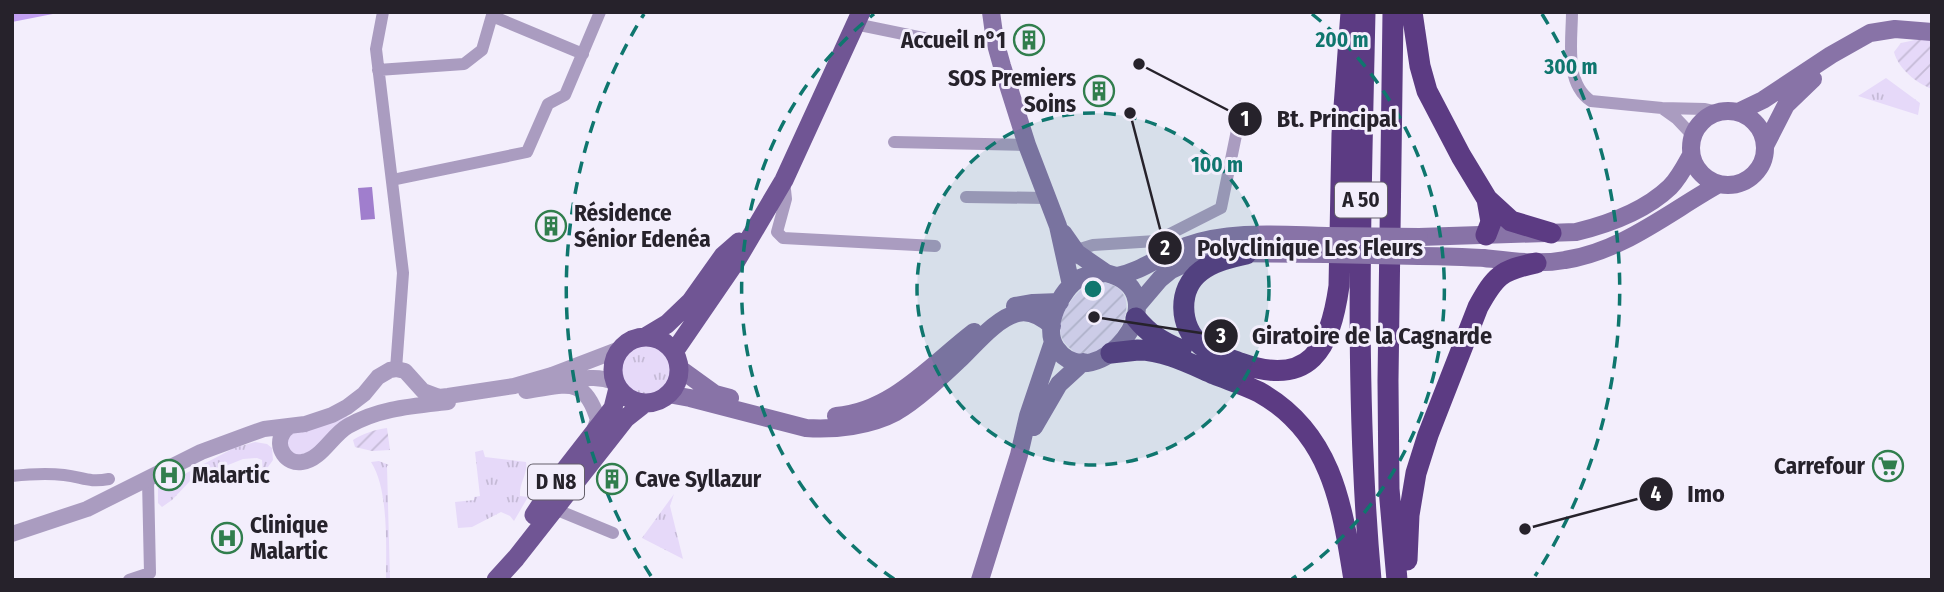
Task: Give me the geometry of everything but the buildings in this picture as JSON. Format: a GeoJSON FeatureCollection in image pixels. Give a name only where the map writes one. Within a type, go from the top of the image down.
{"type":"FeatureCollection","features":[{"type":"Feature","properties":{"kind":"highway"},"geometry":{"type":"LineString","coordinates":[[1137,312],[1148,332],[1159,340],[1245,374],[1257,375],[1298,368],[1320,348],[1335,312],[1339,286],[1342,134],[1350,12]]}},
{"type":"Feature","properties":{"kind":"highway","name":"A 50"},"geometry":{"type":"LineString","coordinates":[[1364,12],[1361,388],[1365,512],[1371,580]]}},
{"type":"Feature","properties":{"kind":"highway","name":"A 50"},"geometry":{"type":"LineString","coordinates":[[1393,12],[1388,394],[1389,489],[1397,580]]}},
{"type":"Feature","properties":{"kind":"highway"},"geometry":{"type":"LineString","coordinates":[[1412,12],[1420,66],[1427,91],[1487,199],[1511,221],[1551,233]]}},
{"type":"Feature","properties":{"kind":"highway"},"geometry":{"type":"LineString","coordinates":[[1486,235],[1490,222],[1487,199]]}},
{"type":"Feature","properties":{"kind":"highway"},"geometry":{"type":"LineString","coordinates":[[1246,254],[1221,260],[1194,278],[1182,311],[1184,321],[1192,337],[1212,352],[1252,367],[1283,372]]}},
{"type":"Feature","properties":{"kind":"highway"},"geometry":{"type":"LineString","coordinates":[[1408,580],[1409,515],[1416,473],[1478,307],[1503,272],[1536,263]]}},
{"type":"Feature","properties":{"kind":"highway"},"geometry":{"type":"LineString","coordinates":[[1111,353],[1140,350],[1166,355],[1258,392],[1281,407],[1315,445],[1336,488],[1354,580]]}},
{"type":"Feature","properties":{"kind":"main road"},"geometry":{"type":"LineString","coordinates":[[980,580],[1019,455],[1060,302],[1070,278],[1058,226],[1027,145],[1002,66],[991,12]]}},
{"type":"Feature","properties":{"kind":"main road"},"geometry":{"type":"LineString","coordinates":[[764,216],[723,256],[691,301],[667,324],[647,336],[632,340],[620,349],[613,365],[617,385],[630,399],[645,403],[660,400],[668,394],[678,378],[676,360],[764,216],[784,180],[858,18]]}},
{"type":"Feature","properties":{"kind":"main road"},"geometry":{"type":"LineString","coordinates":[[1070,278],[1084,276],[1098,266],[1138,270],[1184,246],[1217,238],[1268,235],[1419,237],[1576,233],[1640,208],[1670,187],[1691,155],[1693,136],[1698,125],[1707,117],[1718,112],[1738,112],[1769,97],[1831,55],[1870,33],[1895,29],[1924,32]]}},
{"type":"Feature","properties":{"kind":"main road"},"geometry":{"type":"LineString","coordinates":[[1691,155],[1704,177],[1719,184],[1737,184],[1751,178],[1760,166],[1765,146],[1786,105],[1798,92],[1825,70],[1859,50],[1924,32]]}},
{"type":"Feature","properties":{"kind":"main road"},"geometry":{"type":"LineString","coordinates":[[1738,112],[1754,121],[1760,129],[1765,146]]}},
{"type":"Feature","properties":{"kind":"main road"},"geometry":{"type":"LineString","coordinates":[[668,394],[806,428],[852,425],[884,417],[908,404],[991,330],[1011,315],[1021,312],[1039,316],[1052,334],[1058,351],[1069,359],[1096,361],[1111,353],[1131,330],[1137,312],[1160,279],[1184,263],[1201,256],[1220,253],[1326,254],[1463,257],[1536,263],[1580,257],[1619,243],[1719,184]]}},
{"type":"Feature","properties":{"kind":"main road"},"geometry":{"type":"LineString","coordinates":[[1058,226],[1098,266],[1133,292],[1137,312]]}},
{"type":"Feature","properties":{"kind":"main road"},"geometry":{"type":"LineString","coordinates":[[1463,257],[1475,252],[1486,235]]}},
{"type":"Feature","properties":{"kind":"main road"},"geometry":{"type":"LineString","coordinates":[[647,336],[663,341],[676,360],[715,394],[799,415],[822,417],[844,415],[873,406],[896,394],[955,347],[1014,306],[1060,302]]}},
{"type":"Feature","properties":{"kind":"main road"},"geometry":{"type":"LineString","coordinates":[[1019,455],[1054,391],[1083,362]]}},
{"type":"Feature","properties":{"kind":"main road","name":"D N8"},"geometry":{"type":"LineString","coordinates":[[496,580],[516,558],[592,435],[613,408],[617,385]]}},
{"type":"Feature","properties":{"kind":"main road","name":"D N8"},"geometry":{"type":"LineString","coordinates":[[549,504],[626,418],[645,403]]}},
{"type":"Feature","properties":{"kind":"street"},"geometry":{"type":"LineString","coordinates":[[383,12],[376,50],[403,273],[396,369]]}},
{"type":"Feature","properties":{"kind":"street"},"geometry":{"type":"LineString","coordinates":[[392,180],[527,152],[548,104],[565,94],[600,12]]}},
{"type":"Feature","properties":{"kind":"street"},"geometry":{"type":"LineString","coordinates":[[1572,12],[1573,74],[1583,96],[1591,101],[1718,112]]}},
{"type":"Feature","properties":{"kind":"street"},"geometry":{"type":"LineString","coordinates":[[378,71],[464,64],[482,50],[493,14],[583,54]]}},
{"type":"Feature","properties":{"kind":"street"},"geometry":{"type":"LineString","coordinates":[[858,18],[928,38]]}},
{"type":"Feature","properties":{"kind":"street"},"geometry":{"type":"LineString","coordinates":[[1070,278],[1070,266],[1098,266],[1093,252],[1101,243],[1156,241],[1221,208],[1242,106]]}},
{"type":"Feature","properties":{"kind":"street"},"geometry":{"type":"LineString","coordinates":[[1662,108],[1693,136]]}},
{"type":"Feature","properties":{"kind":"street"},"geometry":{"type":"LineString","coordinates":[[894,142],[1027,145]]}},
{"type":"Feature","properties":{"kind":"street"},"geometry":{"type":"LineString","coordinates":[[784,180],[786,199],[777,232],[783,238],[935,246]]}},
{"type":"Feature","properties":{"kind":"street"},"geometry":{"type":"LineString","coordinates":[[966,198],[1047,198]]}},
{"type":"Feature","properties":{"kind":"street"},"geometry":{"type":"LineString","coordinates":[[12,534],[87,509],[201,453],[247,435],[264,429],[320,419],[347,407],[384,373],[396,369],[405,371],[423,391],[439,397],[514,386],[552,375],[620,349]]}},
{"type":"Feature","properties":{"kind":"street"},"geometry":{"type":"LineString","coordinates":[[531,390],[590,376],[617,385]]}},
{"type":"Feature","properties":{"kind":"street"},"geometry":{"type":"LineString","coordinates":[[405,407],[415,394],[415,382]]}},
{"type":"Feature","properties":{"kind":"street"},"geometry":{"type":"LineString","coordinates":[[290,426],[282,433],[282,453],[292,461],[304,462],[321,452],[345,427],[376,413],[571,385],[584,390],[593,402],[598,420],[592,435]]}},
{"type":"Feature","properties":{"kind":"street"},"geometry":{"type":"LineString","coordinates":[[247,435],[267,437],[281,444]]}},
{"type":"Feature","properties":{"kind":"street"},"geometry":{"type":"LineString","coordinates":[[12,476],[46,473],[68,475],[84,481],[109,479]]}},
{"type":"Feature","properties":{"kind":"street"},"geometry":{"type":"LineString","coordinates":[[129,580],[150,577],[148,480]]}},
{"type":"Feature","properties":{"kind":"street"},"geometry":{"type":"LineString","coordinates":[[549,504],[613,533]]}},
{"type":"Feature","properties":{"kind":"green space"},"geometry":{"type":"Polygon","coordinates":[[[12,12],[63,12],[12,22],[12,12]]]}},
{"type":"Feature","properties":{"kind":"green space"},"geometry":{"type":"Polygon","coordinates":[[[1932,40],[1932,89],[1909,74],[1896,58],[1894,52],[1901,43],[1932,40]]]}},
{"type":"Feature","properties":{"kind":"green space"},"geometry":{"type":"Polygon","coordinates":[[[1886,78],[1920,103],[1918,115],[1858,96],[1886,78]]]}},
{"type":"Feature","properties":{"kind":"green space"},"geometry":{"type":"Polygon","coordinates":[[[1102,282],[1116,287],[1124,296],[1126,305],[1122,325],[1116,335],[1100,350],[1075,353],[1065,344],[1061,333],[1060,326],[1065,310],[1080,290],[1102,282]]]}},
{"type":"Feature","properties":{"kind":"green space"},"geometry":{"type":"Polygon","coordinates":[[[645,346],[663,353],[670,371],[663,389],[645,396],[627,389],[620,371],[627,353],[645,346]]]}},
{"type":"Feature","properties":{"kind":"green space"},"geometry":{"type":"Polygon","coordinates":[[[344,412],[350,420],[315,450],[297,456],[287,447],[289,434],[344,412]]]}},
{"type":"Feature","properties":{"kind":"green space"},"geometry":{"type":"Polygon","coordinates":[[[387,428],[390,450],[372,451],[355,447],[353,440],[369,432],[387,428]]]}},
{"type":"Feature","properties":{"kind":"green space"},"geometry":{"type":"Polygon","coordinates":[[[255,442],[267,444],[272,448],[273,460],[263,474],[262,460],[243,459],[191,480],[162,507],[158,503],[158,488],[234,448],[255,442]]]}},
{"type":"Feature","properties":{"kind":"green space"},"geometry":{"type":"Polygon","coordinates":[[[483,450],[485,457],[526,462],[520,496],[528,497],[514,521],[501,512],[472,527],[458,528],[455,502],[474,500],[474,497],[480,496],[475,452],[483,450]]]}},
{"type":"Feature","properties":{"kind":"green space"},"geometry":{"type":"Polygon","coordinates":[[[379,461],[389,465],[390,580],[386,580],[384,503],[371,462],[379,461]]]}},
{"type":"Feature","properties":{"kind":"green space"},"geometry":{"type":"Polygon","coordinates":[[[674,494],[670,506],[683,559],[642,538],[674,494]]]}},
{"type":"Feature","properties":{"kind":"shaded area"},"geometry":{"type":"Polygon","coordinates":[[[372,187],[375,219],[361,220],[358,188],[372,187]]]}},
{"type":"Feature","properties":{"kind":"place","name":"Accueil n°1"},"geometry":{"type":"Point","coordinates":[1029,40]}},
{"type":"Feature","properties":{"kind":"place","name":"Bt. Principal"},"geometry":{"type":"Point","coordinates":[1139,64]}},
{"type":"Feature","properties":{"kind":"place","name":"SOS Premiers Soins"},"geometry":{"type":"Point","coordinates":[1099,91]}},
{"type":"Feature","properties":{"kind":"place","name":"Polyclinique Les Fleurs"},"geometry":{"type":"Point","coordinates":[1130,113]}},
{"type":"Feature","properties":{"kind":"place","name":"Résidence Sénior Edenéa"},"geometry":{"type":"Point","coordinates":[551,226]}},
{"type":"Feature","properties":{"kind":"place","name":"Giratoire de la Cagnarde"},"geometry":{"type":"Point","coordinates":[1094,317]}},
{"type":"Feature","properties":{"kind":"place","name":"Carrefour"},"geometry":{"type":"Point","coordinates":[1888,466]}},
{"type":"Feature","properties":{"kind":"place","name":"Malartic"},"geometry":{"type":"Point","coordinates":[169,475]}},
{"type":"Feature","properties":{"kind":"place","name":"Cave Syllazur"},"geometry":{"type":"Point","coordinates":[612,479]}},
{"type":"Feature","properties":{"kind":"place","name":"Imo"},"geometry":{"type":"Point","coordinates":[1525,529]}},
{"type":"Feature","properties":{"kind":"place","name":"Clinique Malartic"},"geometry":{"type":"Point","coordinates":[227,538]}}]}
